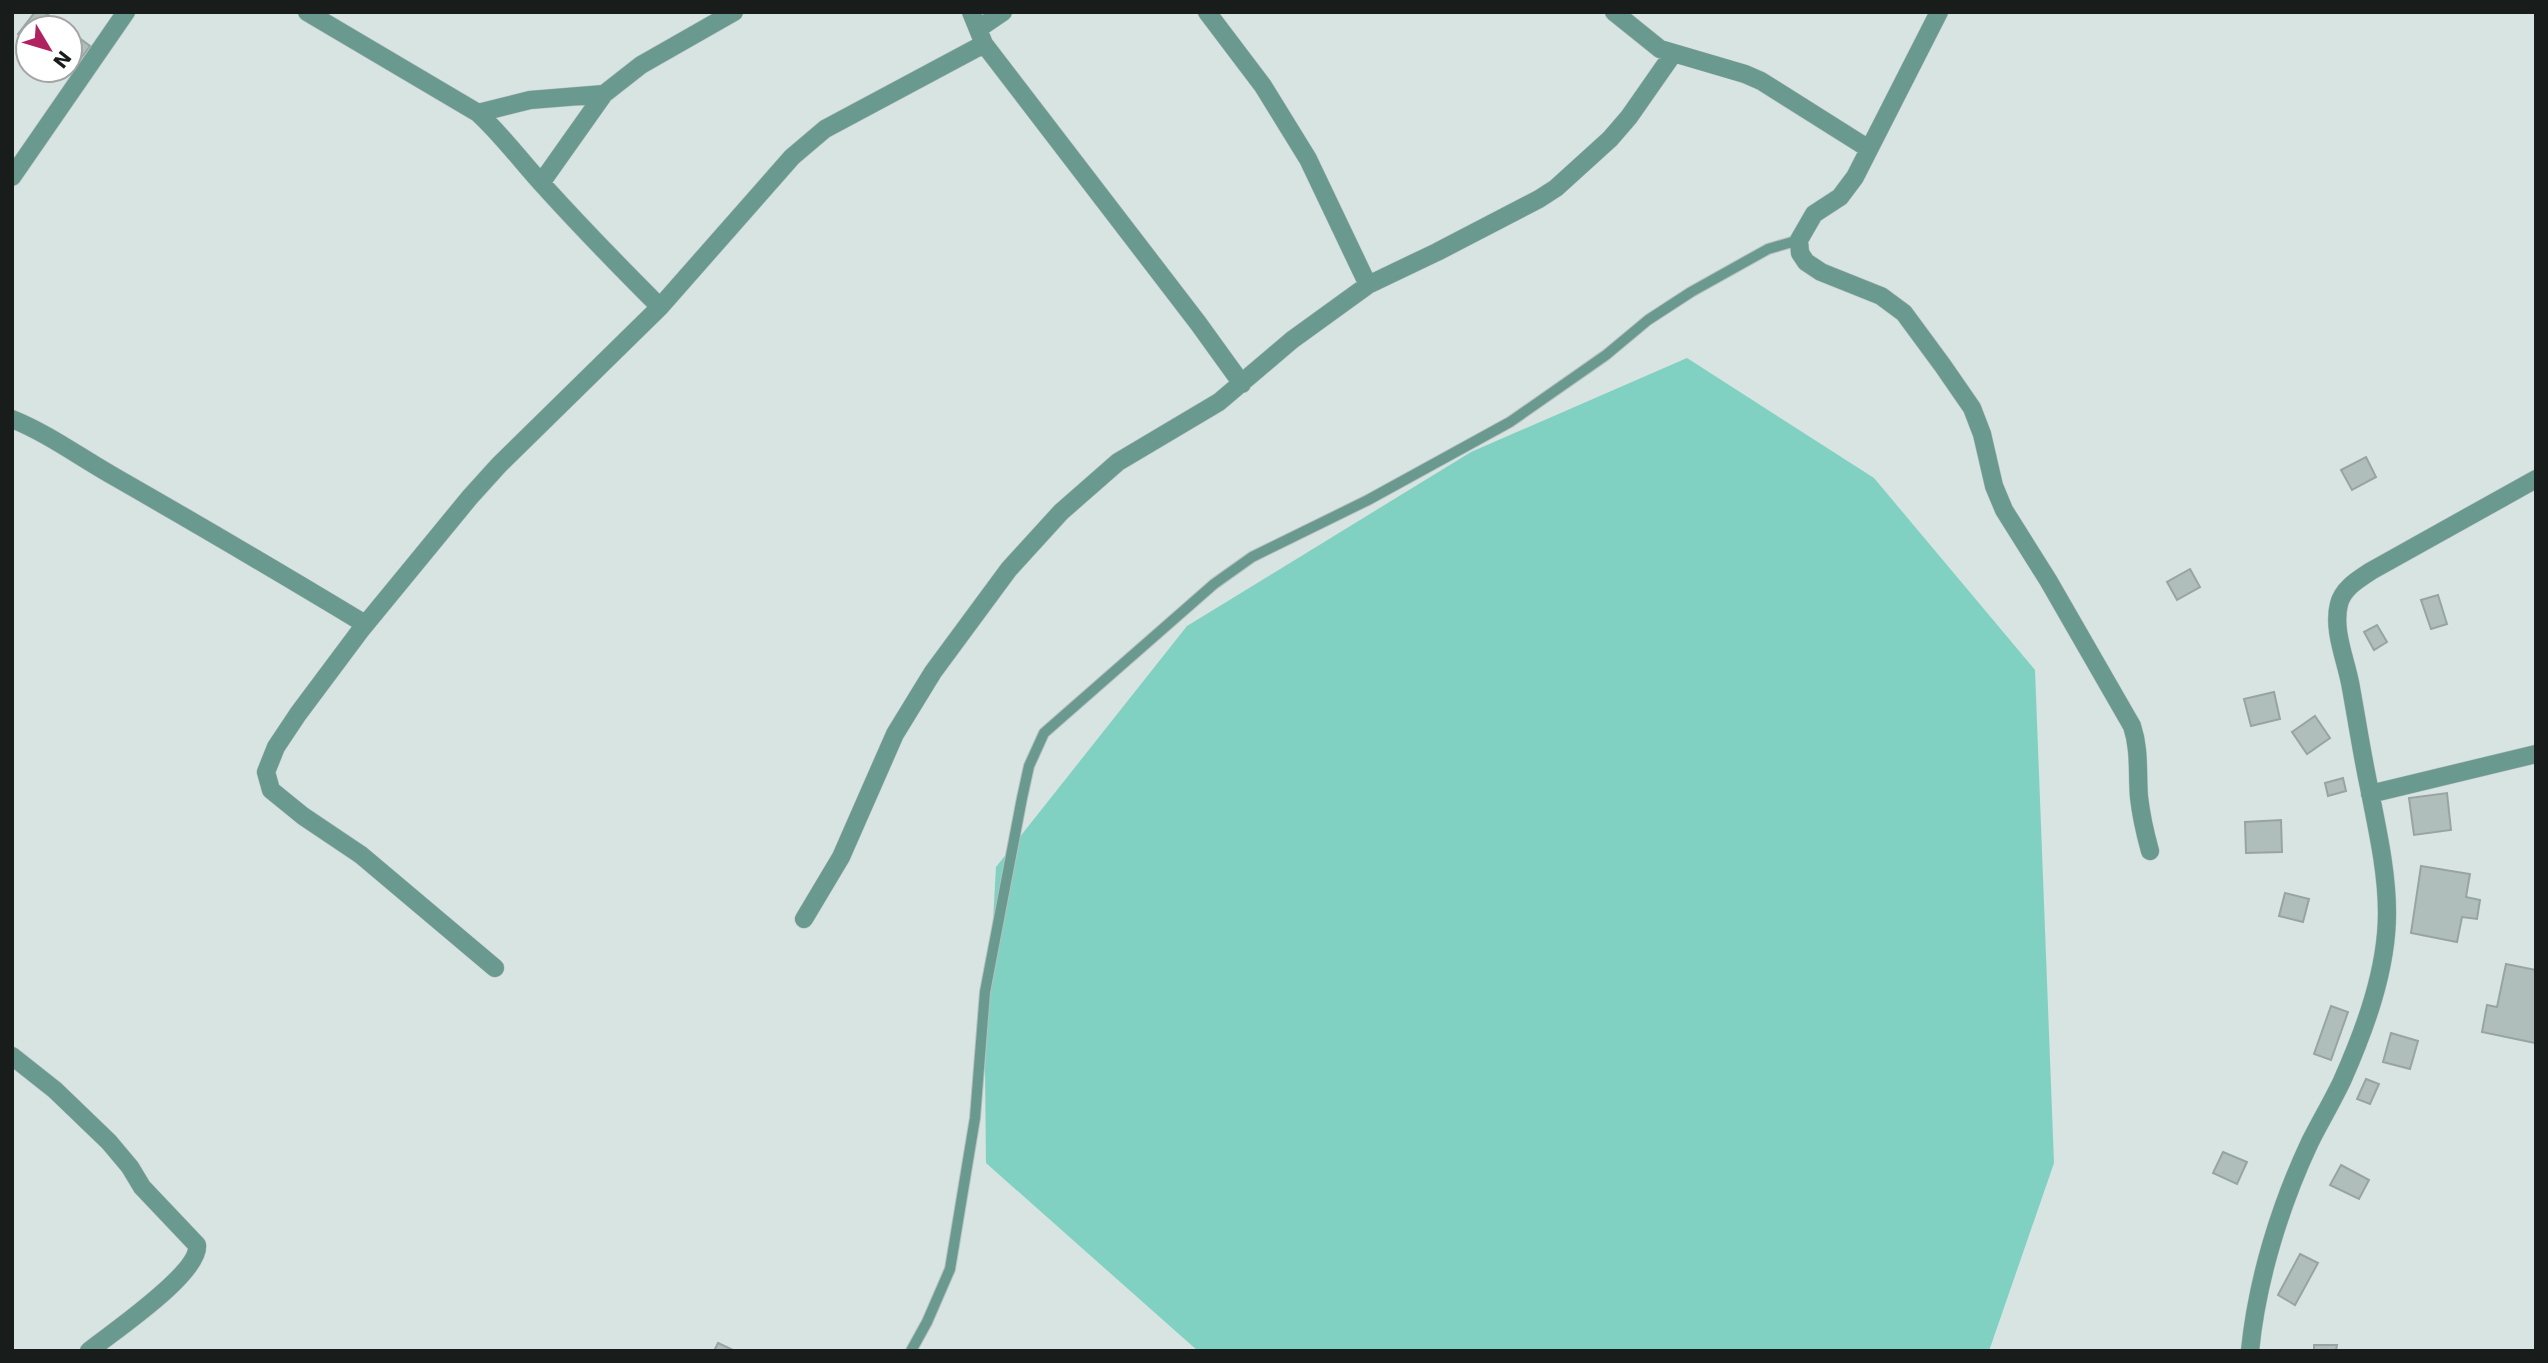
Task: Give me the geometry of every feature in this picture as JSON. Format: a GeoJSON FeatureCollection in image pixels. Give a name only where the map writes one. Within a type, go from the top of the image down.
{"type":"FeatureCollection","features":[{"type":"Feature","properties":{"kind":"street"},"geometry":{"type":"LineString","coordinates":[[12,177],[126,12]]}},
{"type":"Feature","properties":{"kind":"street"},"geometry":{"type":"LineString","coordinates":[[307,12],[478,113],[660,307]]}},
{"type":"Feature","properties":{"kind":"street"},"geometry":{"type":"LineString","coordinates":[[541,183],[604,93],[640,65],[734,12]]}},
{"type":"Feature","properties":{"kind":"street"},"geometry":{"type":"LineString","coordinates":[[971,12],[981,37],[1242,384]]}},
{"type":"Feature","properties":{"kind":"street"},"geometry":{"type":"LineString","coordinates":[[495,968],[361,855],[271,790],[267,772],[276,747],[365,624],[499,465],[660,307],[808,142],[825,129],[981,37],[1003,12]]}},
{"type":"Feature","properties":{"kind":"street"},"geometry":{"type":"LineString","coordinates":[[1207,12],[1263,86],[1308,159],[1368,285]]}},
{"type":"Feature","properties":{"kind":"street"},"geometry":{"type":"LineString","coordinates":[[1614,12],[1655,46],[1761,81],[1869,149]]}},
{"type":"Feature","properties":{"kind":"street"},"geometry":{"type":"LineString","coordinates":[[1939,12],[1869,149],[1840,197],[1814,214],[1799,240],[1800,253],[1806,262],[1821,272],[1881,296],[1903,313],[1972,408],[1982,434],[1994,486],[2004,510],[2133,726],[2139,751],[2141,816],[2150,850]]}},
{"type":"Feature","properties":{"kind":"street"},"geometry":{"type":"LineString","coordinates":[[804,919],[841,857],[887,750],[903,720],[933,673],[1009,569],[1061,512],[1118,462],[1219,402],[1292,340],[1368,285],[1437,252],[1556,188],[1610,139],[1629,117],[1673,54]]}},
{"type":"Feature","properties":{"kind":"street"},"geometry":{"type":"LineString","coordinates":[[478,113],[530,100],[604,93]]}},
{"type":"Feature","properties":{"kind":"street"},"geometry":{"type":"LineString","coordinates":[[12,419],[39,431],[83,459],[207,528],[365,624]]}},
{"type":"Feature","properties":{"kind":"street"},"geometry":{"type":"LineString","coordinates":[[2250,1351],[2263,1283],[2283,1211],[2309,1144],[2341,1083],[2355,1049],[2371,1005],[2381,965],[2387,913],[2379,839],[2351,685],[2339,635],[2339,602],[2354,583],[2371,571],[2536,479]]}},
{"type":"Feature","properties":{"kind":"street"},"geometry":{"type":"LineString","coordinates":[[2370,793],[2536,754]]}},
{"type":"Feature","properties":{"kind":"street"},"geometry":{"type":"LineString","coordinates":[[12,1056],[55,1090],[108,1142],[130,1167],[142,1187],[197,1245],[195,1260],[180,1278],[89,1351]]}},
{"type":"Feature","properties":{"kind":"lane"},"geometry":{"type":"LineString","coordinates":[[911,1351],[928,1322],[950,1269],[975,1118],[985,992],[1022,798],[1030,766],[1044,733],[1213,584],[1252,557],[1379,495],[1510,422],[1606,355],[1648,320],[1681,299],[1768,249],[1799,240]]}},
{"type":"Feature","properties":{"kind":"green space"},"geometry":{"type":"Polygon","coordinates":[[[1687,358],[1874,478],[2035,670],[2054,1163],[1989,1351],[1198,1351],[986,1163],[985,1067],[996,867],[1187,626],[1471,452],[1687,358]]]}},
{"type":"Feature","properties":{"kind":"building"},"geometry":{"type":"Polygon","coordinates":[[[84,42],[90,46],[84,54],[84,42]]]}},
{"type":"Feature","properties":{"kind":"building"},"geometry":{"type":"Polygon","coordinates":[[[2366,457],[2376,477],[2352,490],[2341,470],[2366,457]]]}},
{"type":"Feature","properties":{"kind":"building"},"geometry":{"type":"Polygon","coordinates":[[[2190,569],[2200,587],[2177,600],[2167,582],[2190,569]]]}},
{"type":"Feature","properties":{"kind":"building"},"geometry":{"type":"Polygon","coordinates":[[[2438,595],[2447,624],[2431,629],[2421,600],[2438,595]]]}},
{"type":"Feature","properties":{"kind":"building"},"geometry":{"type":"Polygon","coordinates":[[[2377,625],[2387,642],[2374,650],[2364,632],[2377,625]]]}},
{"type":"Feature","properties":{"kind":"building"},"geometry":{"type":"Polygon","coordinates":[[[2274,692],[2280,719],[2251,726],[2244,699],[2274,692]]]}},
{"type":"Feature","properties":{"kind":"building"},"geometry":{"type":"Polygon","coordinates":[[[2315,716],[2330,738],[2307,754],[2292,732],[2315,716]]]}},
{"type":"Feature","properties":{"kind":"building"},"geometry":{"type":"Polygon","coordinates":[[[2343,778],[2346,791],[2328,796],[2325,783],[2343,778]]]}},
{"type":"Feature","properties":{"kind":"building"},"geometry":{"type":"Polygon","coordinates":[[[2447,793],[2451,830],[2414,835],[2409,798],[2447,793]]]}},
{"type":"Feature","properties":{"kind":"building"},"geometry":{"type":"Polygon","coordinates":[[[2281,820],[2282,852],[2246,853],[2245,822],[2281,820]]]}},
{"type":"Feature","properties":{"kind":"building"},"geometry":{"type":"Polygon","coordinates":[[[2421,866],[2470,874],[2466,897],[2480,900],[2477,919],[2462,917],[2457,942],[2411,933],[2421,866]]]}},
{"type":"Feature","properties":{"kind":"building"},"geometry":{"type":"Polygon","coordinates":[[[2285,893],[2309,899],[2303,922],[2279,916],[2285,893]]]}},
{"type":"Feature","properties":{"kind":"building"},"geometry":{"type":"Polygon","coordinates":[[[2506,964],[2536,970],[2535,1043],[2482,1032],[2487,1005],[2497,1007],[2506,964]]]}},
{"type":"Feature","properties":{"kind":"building"},"geometry":{"type":"Polygon","coordinates":[[[2331,1006],[2348,1012],[2331,1060],[2314,1054],[2331,1006]]]}},
{"type":"Feature","properties":{"kind":"building"},"geometry":{"type":"Polygon","coordinates":[[[2391,1033],[2418,1041],[2410,1069],[2383,1062],[2391,1033]]]}},
{"type":"Feature","properties":{"kind":"building"},"geometry":{"type":"Polygon","coordinates":[[[2366,1079],[2379,1084],[2370,1104],[2357,1099],[2366,1079]]]}},
{"type":"Feature","properties":{"kind":"building"},"geometry":{"type":"Polygon","coordinates":[[[2223,1152],[2247,1162],[2237,1184],[2213,1173],[2223,1152]]]}},
{"type":"Feature","properties":{"kind":"building"},"geometry":{"type":"Polygon","coordinates":[[[2341,1165],[2369,1180],[2359,1199],[2330,1185],[2341,1165]]]}},
{"type":"Feature","properties":{"kind":"building"},"geometry":{"type":"Polygon","coordinates":[[[2300,1254],[2318,1263],[2295,1305],[2278,1295],[2300,1254]]]}},
{"type":"Feature","properties":{"kind":"building"},"geometry":{"type":"Polygon","coordinates":[[[718,1343],[735,1351],[714,1351],[718,1343]]]}},
{"type":"Feature","properties":{"kind":"building"},"geometry":{"type":"Polygon","coordinates":[[[2314,1345],[2337,1345],[2336,1351],[2314,1351],[2314,1345]]]}}]}
